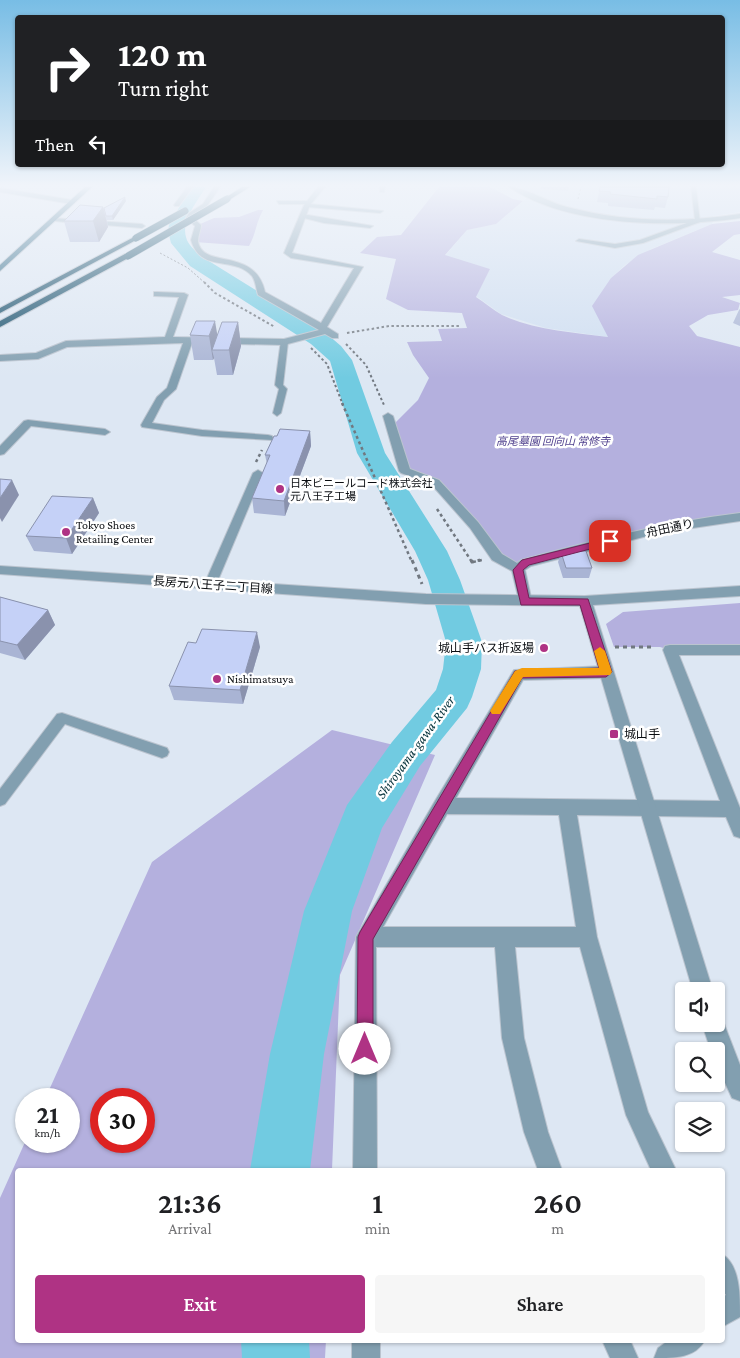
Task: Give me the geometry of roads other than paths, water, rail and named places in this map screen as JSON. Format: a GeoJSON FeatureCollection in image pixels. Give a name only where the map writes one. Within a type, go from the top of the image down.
{"type":"FeatureCollection","features":[{"type":"Feature","properties":{"kind":"highway"},"geometry":{"type":"LineString","coordinates":[[0,311],[113,250]]}},
{"type":"Feature","properties":{"kind":"highway"},"geometry":{"type":"LineString","coordinates":[[0,324],[138,250]]}},
{"type":"Feature","properties":{"kind":"main road"},"geometry":{"type":"LineString","coordinates":[[0,269],[20,250]]}},
{"type":"Feature","properties":{"kind":"street"},"geometry":{"type":"LineString","coordinates":[[201,250],[210,260],[240,265],[257,278],[261,293],[335,336]]}},
{"type":"Feature","properties":{"kind":"street"},"geometry":{"type":"LineString","coordinates":[[0,358],[38,356],[66,344],[168,340],[284,342],[299,339],[323,330],[360,267],[291,256],[288,253],[289,250]]}},
{"type":"Feature","properties":{"kind":"street"},"geometry":{"type":"LineString","coordinates":[[158,294],[184,295],[168,340]]}},
{"type":"Feature","properties":{"kind":"street"},"geometry":{"type":"LineString","coordinates":[[188,341],[171,389],[160,399],[146,425],[202,433],[268,438]]}},
{"type":"Feature","properties":{"kind":"street"},"geometry":{"type":"LineString","coordinates":[[388,416],[405,471],[435,482],[474,525],[497,557],[518,570],[525,602],[584,601],[740,591]]}},
{"type":"Feature","properties":{"kind":"street"},"geometry":{"type":"LineString","coordinates":[[0,452],[28,423],[105,432]]}},
{"type":"Feature","properties":{"kind":"street","name":"舟田通り"},"geometry":{"type":"LineString","coordinates":[[518,570],[526,563],[628,537],[696,523],[740,517]]}},
{"type":"Feature","properties":{"kind":"street","name":"長房元八王子二丁目線"},"geometry":{"type":"LineString","coordinates":[[1,571],[210,585],[425,593],[485,601],[525,602]]}},
{"type":"Feature","properties":{"kind":"street"},"geometry":{"type":"LineString","coordinates":[[584,601],[701,982]]}},
{"type":"Feature","properties":{"kind":"street"},"geometry":{"type":"LineString","coordinates":[[740,650],[670,650],[740,830]]}},
{"type":"Feature","properties":{"kind":"street"},"geometry":{"type":"LineString","coordinates":[[365,1168],[366,937],[518,674],[606,672]]}},
{"type":"Feature","properties":{"kind":"street"},"geometry":{"type":"LineString","coordinates":[[441,806],[731,809]]}},
{"type":"Feature","properties":{"kind":"street"},"geometry":{"type":"LineString","coordinates":[[567,807],[588,937],[636,1115],[663,1168]]}},
{"type":"Feature","properties":{"kind":"street"},"geometry":{"type":"LineString","coordinates":[[366,937],[504,939],[588,937]]}},
{"type":"Feature","properties":{"kind":"street"},"geometry":{"type":"LineString","coordinates":[[504,939],[513,1038],[536,1132],[549,1168]]}},
{"type":"Feature","properties":{"kind":"street"},"geometry":{"type":"LineString","coordinates":[[716,1032],[740,1090]]}},
{"type":"Feature","properties":{"kind":"street"},"geometry":{"type":"LineString","coordinates":[[725,1270],[740,1293]]}},
{"type":"Feature","properties":{"kind":"street"},"geometry":{"type":"LineString","coordinates":[[725,1312],[740,1300]]}},
{"type":"Feature","properties":{"kind":"street"},"geometry":{"type":"LineString","coordinates":[[366,1343],[366,1358]]}},
{"type":"Feature","properties":{"kind":"street"},"geometry":{"type":"LineString","coordinates":[[617,1343],[624,1358]]}},
{"type":"Feature","properties":{"kind":"street"},"geometry":{"type":"LineString","coordinates":[[668,1358],[687,1343]]}},
{"type":"Feature","properties":{"kind":"lane"},"geometry":{"type":"LineString","coordinates":[[277,413],[283,389],[279,385],[284,342]]}},
{"type":"Feature","properties":{"kind":"lane"},"geometry":{"type":"LineString","coordinates":[[210,585],[258,473]]}},
{"type":"Feature","properties":{"kind":"lane"},"geometry":{"type":"LineString","coordinates":[[0,800],[62,718],[162,752]]}},
{"type":"Feature","properties":{"kind":"waterway","name":"Shiroyama-gawa-River"},"geometry":{"type":"LineString","coordinates":[[185,250],[197,262],[319,339],[341,360],[371,453],[431,551],[444,580],[464,642],[462,669],[453,697],[406,754],[363,819],[328,911],[297,1054],[280,1168]]}},
{"type":"Feature","properties":{"kind":"waterway","name":"Shiroyama-gawa-River"},"geometry":{"type":"LineString","coordinates":[[275,1343],[276,1358]]}},
{"type":"Feature","properties":{"kind":"place","name":"日本ビニールコード株式会社 元八王子工場"},"geometry":{"type":"Point","coordinates":[280,489]}},
{"type":"Feature","properties":{"kind":"place","name":"Tokyo Shoes Retailing Center"},"geometry":{"type":"Point","coordinates":[66,532]}},
{"type":"Feature","properties":{"kind":"place","name":"城山手バス折返場"},"geometry":{"type":"Point","coordinates":[544,648]}},
{"type":"Feature","properties":{"kind":"place","name":"Nishimatsuya"},"geometry":{"type":"Point","coordinates":[217,679]}},
{"type":"Feature","properties":{"kind":"place","name":"城山手"},"geometry":{"type":"Point","coordinates":[614,734]}},
{"type":"Feature","properties":{"kind":"park label","name":"高尾墓園 回向山 常修寺"},"geometry":{"type":"Point","coordinates":[553,441]}}]}
